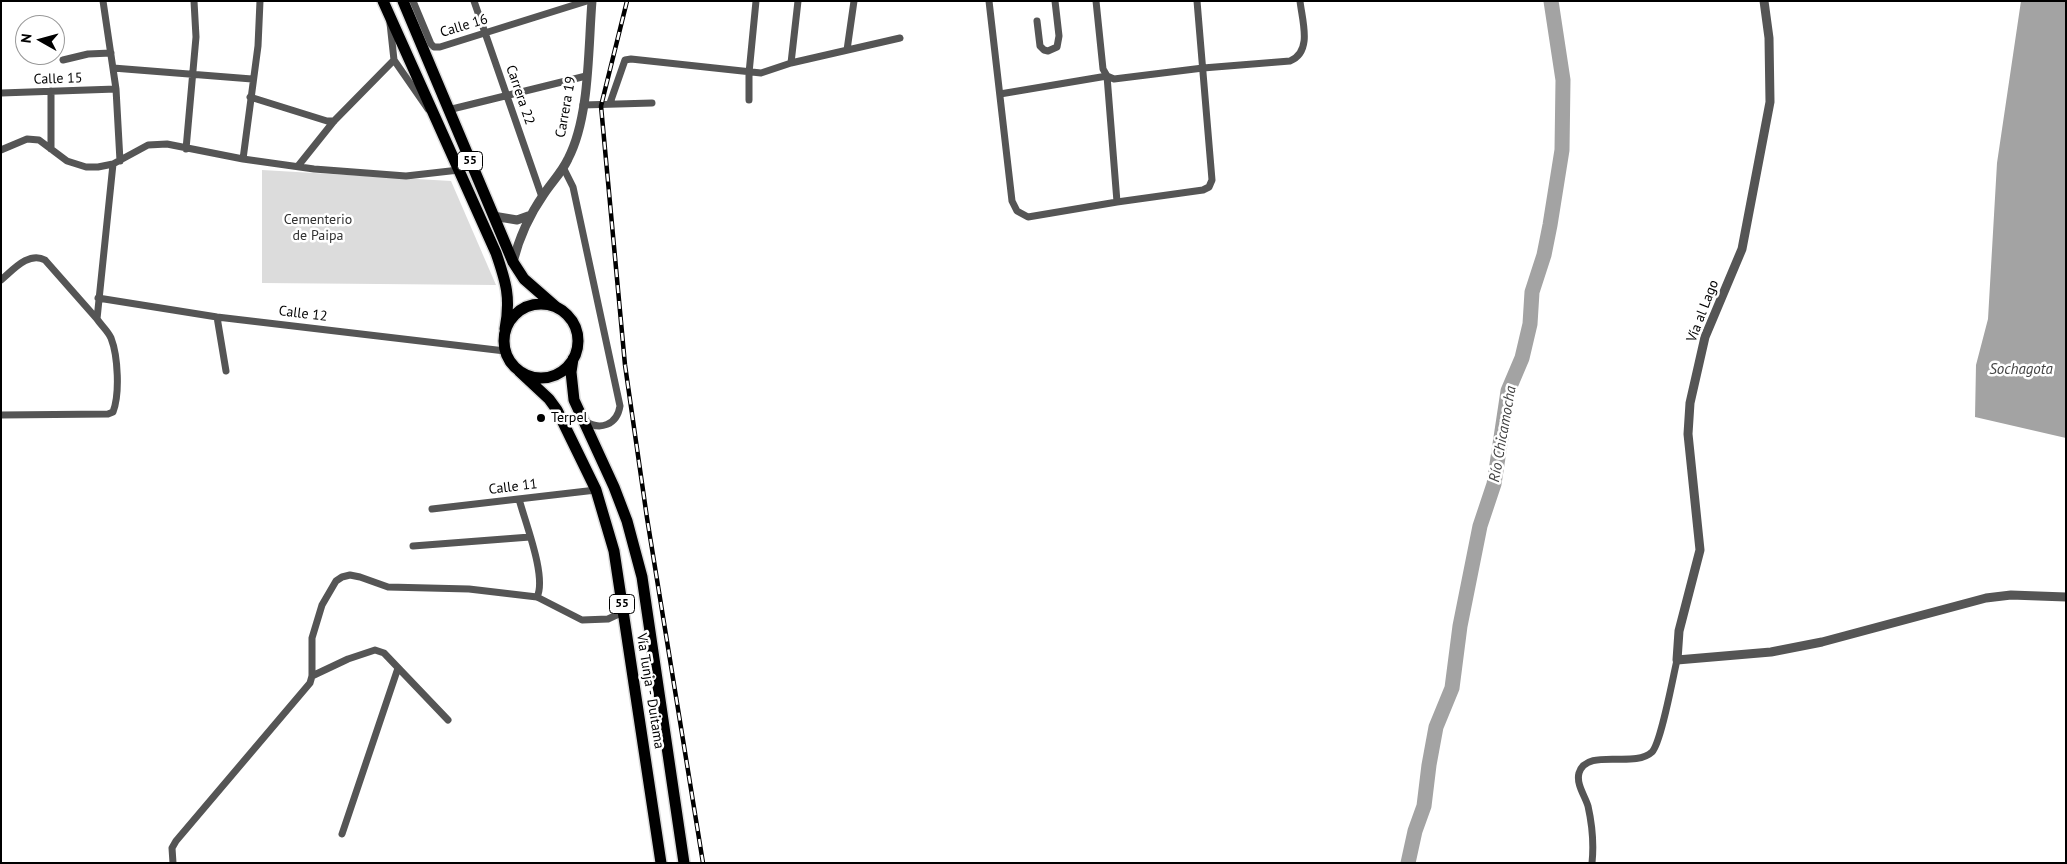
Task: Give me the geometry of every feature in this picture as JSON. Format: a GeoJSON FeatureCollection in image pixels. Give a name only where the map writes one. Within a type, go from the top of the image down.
{"type":"FeatureCollection","features":[{"type":"Feature","properties":{"kind":"highway","name":"55"},"geometry":{"type":"LineString","coordinates":[[383,1],[496,253],[509,296],[509,310],[503,340],[505,351],[510,363],[519,371]]}},
{"type":"Feature","properties":{"kind":"highway","name":"55"},"geometry":{"type":"LineString","coordinates":[[403,1],[513,262],[524,279],[566,314],[575,329],[577,347],[573,359]]}},
{"type":"Feature","properties":{"kind":"highway"},"geometry":{"type":"LineString","coordinates":[[505,329],[513,316],[526,307],[541,304],[556,307]]}},
{"type":"Feature","properties":{"kind":"highway","name":"Vía Tunja - Duitama"},"geometry":{"type":"LineString","coordinates":[[573,359],[572,387],[574,400],[627,521],[642,577],[684,863]]}},
{"type":"Feature","properties":{"kind":"highway"},"geometry":{"type":"LineString","coordinates":[[519,371],[533,378],[549,378],[563,371],[573,359]]}},
{"type":"Feature","properties":{"kind":"highway","name":"Vía Tunja - Duitama"},"geometry":{"type":"LineString","coordinates":[[519,371],[549,399],[557,410],[596,490],[614,551],[661,863]]}},
{"type":"Feature","properties":{"kind":"street"},"geometry":{"type":"LineString","coordinates":[[97,319],[98,298],[116,163],[116,89],[103,1]]}},
{"type":"Feature","properties":{"kind":"street"},"geometry":{"type":"LineString","coordinates":[[186,149],[196,37],[194,1]]}},
{"type":"Feature","properties":{"kind":"street"},"geometry":{"type":"LineString","coordinates":[[243,159],[252,79],[258,46],[260,1]]}},
{"type":"Feature","properties":{"kind":"street","name":"Calle 16"},"geometry":{"type":"LineString","coordinates":[[413,1],[431,44],[434,47],[440,48],[587,1]]}},
{"type":"Feature","properties":{"kind":"street","name":"Carrera 22"},"geometry":{"type":"LineString","coordinates":[[474,1],[542,196]]}},
{"type":"Feature","properties":{"kind":"street","name":"Carrera 19"},"geometry":{"type":"LineString","coordinates":[[513,262],[518,243],[531,215],[563,167],[578,136],[583,105],[592,1]]}},
{"type":"Feature","properties":{"kind":"street"},"geometry":{"type":"LineString","coordinates":[[749,100],[749,73],[756,1]]}},
{"type":"Feature","properties":{"kind":"street"},"geometry":{"type":"LineString","coordinates":[[791,63],[798,1]]}},
{"type":"Feature","properties":{"kind":"street"},"geometry":{"type":"LineString","coordinates":[[847,50],[854,1]]}},
{"type":"Feature","properties":{"kind":"street"},"geometry":{"type":"LineString","coordinates":[[989,1],[1012,201],[1017,211],[1028,217],[1204,190],[1209,187],[1212,180],[1196,1]]}},
{"type":"Feature","properties":{"kind":"street"},"geometry":{"type":"LineString","coordinates":[[1037,21],[1040,46],[1044,50],[1057,47],[1059,36],[1055,1]]}},
{"type":"Feature","properties":{"kind":"street"},"geometry":{"type":"LineString","coordinates":[[1096,1],[1103,69],[1107,76],[1116,202]]}},
{"type":"Feature","properties":{"kind":"street"},"geometry":{"type":"LineString","coordinates":[[1000,94],[1107,76],[1114,79],[1203,68],[1290,61],[1300,56],[1305,46],[1300,1]]}},
{"type":"Feature","properties":{"kind":"street","name":"Vía al Lago"},"geometry":{"type":"LineString","coordinates":[[1592,863],[1593,835],[1588,805],[1579,782],[1579,773],[1586,763],[1597,760],[1640,759],[1653,751],[1665,714],[1677,660],[1680,631],[1700,550],[1688,434],[1690,403],[1705,337],[1742,249],[1770,102],[1768,38],[1764,1]]}},
{"type":"Feature","properties":{"kind":"street"},"geometry":{"type":"LineString","coordinates":[[390,18],[394,60],[435,118]]}},
{"type":"Feature","properties":{"kind":"street"},"geometry":{"type":"LineString","coordinates":[[610,103],[625,60],[631,59],[761,73],[791,63],[900,38]]}},
{"type":"Feature","properties":{"kind":"street"},"geometry":{"type":"LineString","coordinates":[[65,60],[88,54],[111,52]]}},
{"type":"Feature","properties":{"kind":"street"},"geometry":{"type":"LineString","coordinates":[[298,166],[334,121],[394,60]]}},
{"type":"Feature","properties":{"kind":"street"},"geometry":{"type":"LineString","coordinates":[[113,68],[252,79]]}},
{"type":"Feature","properties":{"kind":"street"},"geometry":{"type":"LineString","coordinates":[[448,110],[586,76]]}},
{"type":"Feature","properties":{"kind":"street","name":"Calle 15"},"geometry":{"type":"LineString","coordinates":[[1,93],[116,89]]}},
{"type":"Feature","properties":{"kind":"street"},"geometry":{"type":"LineString","coordinates":[[51,92],[51,149]]}},
{"type":"Feature","properties":{"kind":"street"},"geometry":{"type":"LineString","coordinates":[[250,97],[334,121]]}},
{"type":"Feature","properties":{"kind":"street"},"geometry":{"type":"LineString","coordinates":[[583,105],[601,106],[610,103],[652,103]]}},
{"type":"Feature","properties":{"kind":"street"},"geometry":{"type":"LineString","coordinates":[[1,150],[27,138],[39,140],[67,161],[86,167],[116,163],[148,146],[167,144],[243,159],[406,176],[458,170]]}},
{"type":"Feature","properties":{"kind":"street"},"geometry":{"type":"LineString","coordinates":[[563,167],[573,187],[620,406],[616,418],[605,426],[592,426],[584,421]]}},
{"type":"Feature","properties":{"kind":"street"},"geometry":{"type":"LineString","coordinates":[[493,216],[517,220],[531,215]]}},
{"type":"Feature","properties":{"kind":"street"},"geometry":{"type":"LineString","coordinates":[[1,280],[30,258],[45,260],[97,319],[110,337],[116,360],[116,404],[113,412],[108,414],[1,415]]}},
{"type":"Feature","properties":{"kind":"street","name":"Calle 12"},"geometry":{"type":"LineString","coordinates":[[98,298],[217,317],[505,351]]}},
{"type":"Feature","properties":{"kind":"street"},"geometry":{"type":"LineString","coordinates":[[217,317],[226,371]]}},
{"type":"Feature","properties":{"kind":"street","name":"Calle 11"},"geometry":{"type":"LineString","coordinates":[[432,509],[596,490]]}},
{"type":"Feature","properties":{"kind":"street"},"geometry":{"type":"LineString","coordinates":[[519,499],[537,562],[540,586],[537,597]]}},
{"type":"Feature","properties":{"kind":"street"},"geometry":{"type":"LineString","coordinates":[[413,546],[530,538]]}},
{"type":"Feature","properties":{"kind":"street"},"geometry":{"type":"LineString","coordinates":[[173,863],[172,848],[176,841],[308,687],[312,676],[312,638],[322,605],[336,581],[342,577],[350,575],[360,577],[388,587],[469,590],[537,597],[582,620],[608,619],[623,612]]}},
{"type":"Feature","properties":{"kind":"street"},"geometry":{"type":"LineString","coordinates":[[1677,660],[1771,652],[1822,642],[1986,598],[2019,595],[2066,597]]}},
{"type":"Feature","properties":{"kind":"street"},"geometry":{"type":"LineString","coordinates":[[312,676],[375,650],[384,653],[448,720]]}},
{"type":"Feature","properties":{"kind":"street"},"geometry":{"type":"LineString","coordinates":[[342,834],[398,668]]}},
{"type":"Feature","properties":{"kind":"green space","name":"Cementerio de Paipa"},"geometry":{"type":"Polygon","coordinates":[[[262,170],[451,181],[496,285],[262,283],[262,170]]]}},
{"type":"Feature","properties":{"kind":"water","name":"Sochagota"},"geometry":{"type":"Polygon","coordinates":[[[2021,1],[2066,1],[2066,438],[1975,417],[1976,365],[1988,319],[1997,163],[2021,1]]]}},
{"type":"Feature","properties":{"kind":"waterway","name":"Río Chicamocha"},"geometry":{"type":"LineString","coordinates":[[1408,863],[1415,831],[1424,806],[1436,727],[1452,688],[1460,626],[1480,526],[1494,484],[1508,391],[1522,358],[1530,324],[1532,292],[1544,255],[1550,225],[1562,150],[1563,80],[1551,1]]}},
{"type":"Feature","properties":{"kind":"railway"},"geometry":{"type":"LineString","coordinates":[[627,1],[601,106],[625,365],[647,518],[703,863]]}},
{"type":"Feature","properties":{"kind":"place","name":"Terpel"},"geometry":{"type":"Point","coordinates":[541,418]}}]}
